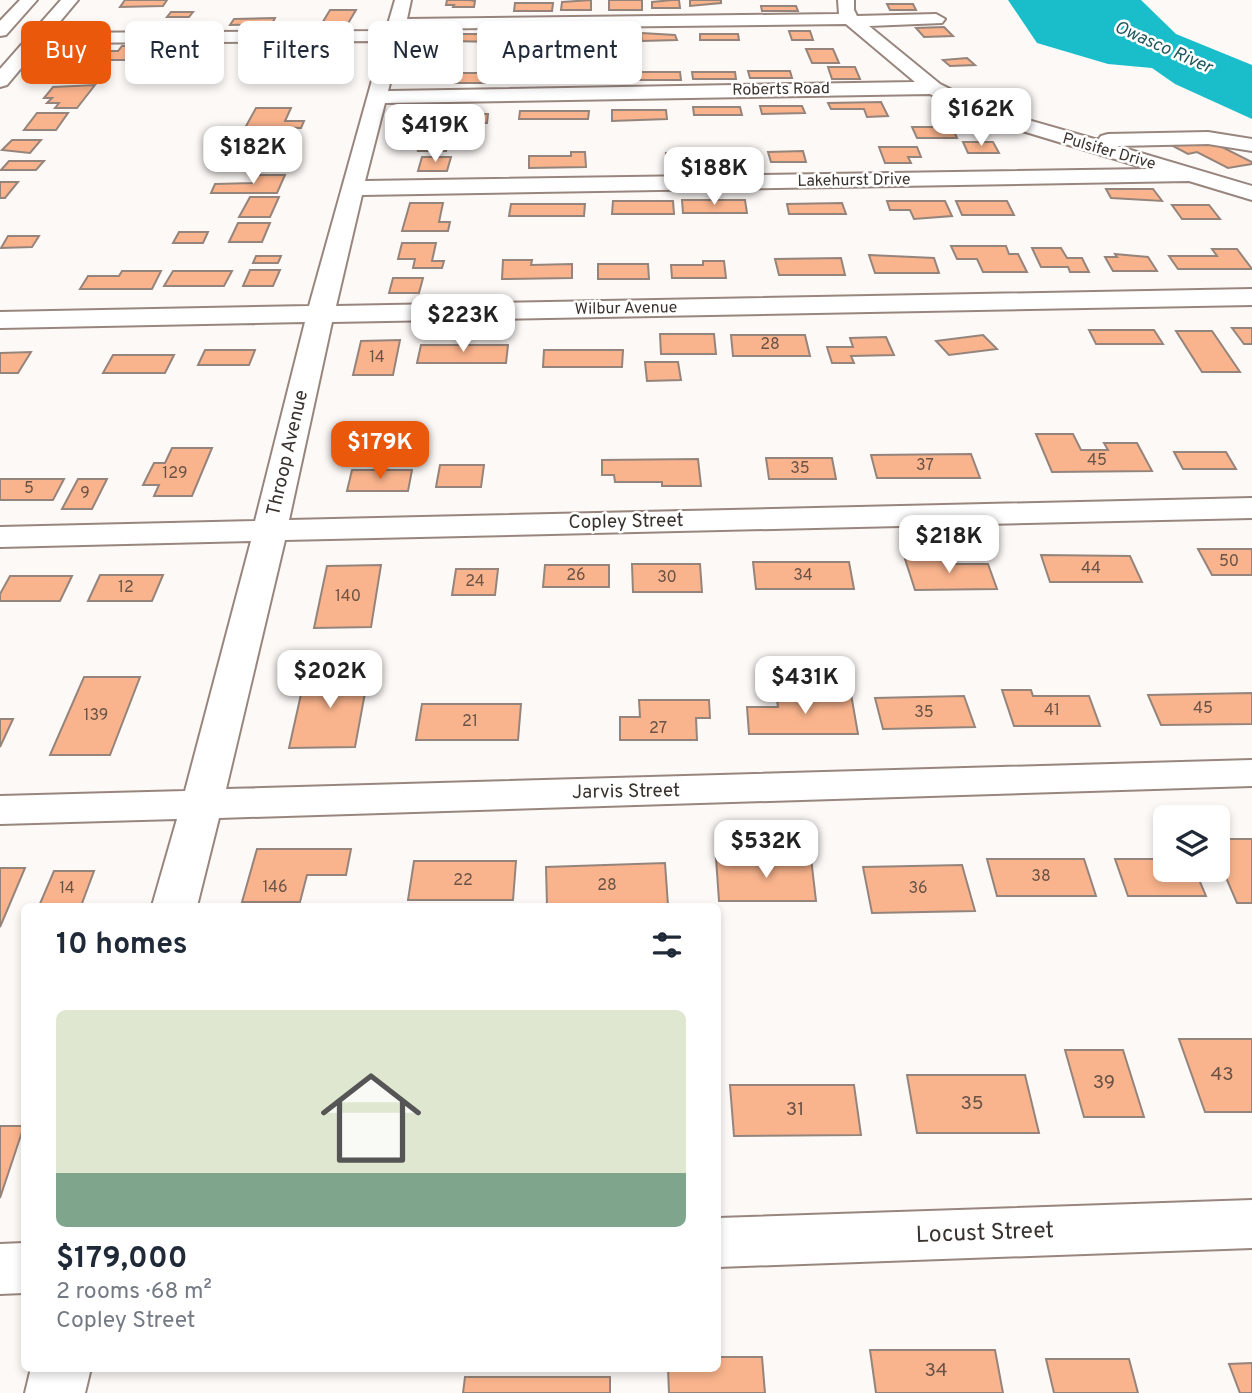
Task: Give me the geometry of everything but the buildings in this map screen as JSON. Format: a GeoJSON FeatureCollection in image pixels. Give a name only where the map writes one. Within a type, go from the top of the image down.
{"type":"FeatureCollection","features":[{"type":"Feature","properties":{"kind":"street"},"geometry":{"type":"LineString","coordinates":[[0,31],[29,0]]}},
{"type":"Feature","properties":{"kind":"street"},"geometry":{"type":"LineString","coordinates":[[52,21],[70,0]]}},
{"type":"Feature","properties":{"kind":"street"},"geometry":{"type":"LineString","coordinates":[[111,34],[398,20],[850,14],[936,19]]}},
{"type":"Feature","properties":{"kind":"street","name":"Pulsifer Drive"},"geometry":{"type":"LineString","coordinates":[[850,14],[933,88],[983,113],[1075,143],[1252,193]]}},
{"type":"Feature","properties":{"kind":"street","name":"Throop Avenue"},"geometry":{"type":"LineString","coordinates":[[176,903],[200,804],[213,770],[285,457],[323,315],[352,188],[398,20]]}},
{"type":"Feature","properties":{"kind":"street"},"geometry":{"type":"LineString","coordinates":[[0,81],[21,57]]}},
{"type":"Feature","properties":{"kind":"street","name":"Roberts Road"},"geometry":{"type":"LineString","coordinates":[[378,96],[933,88]]}},
{"type":"Feature","properties":{"kind":"street"},"geometry":{"type":"LineString","coordinates":[[1075,143],[1092,139],[1208,138],[1252,145]]}},
{"type":"Feature","properties":{"kind":"street","name":"Lakehurst Drive"},"geometry":{"type":"LineString","coordinates":[[352,188],[1187,175]]}},
{"type":"Feature","properties":{"kind":"street","name":"Wilbur Avenue"},"geometry":{"type":"LineString","coordinates":[[0,320],[1252,297]]}},
{"type":"Feature","properties":{"kind":"street","name":"Copley Street"},"geometry":{"type":"LineString","coordinates":[[0,537],[1252,508]]}},
{"type":"Feature","properties":{"kind":"street","name":"Jarvis Street"},"geometry":{"type":"LineString","coordinates":[[0,810],[1252,773]]}},
{"type":"Feature","properties":{"kind":"street","name":"Locust Street"},"geometry":{"type":"LineString","coordinates":[[721,1243],[1252,1224]]}},
{"type":"Feature","properties":{"kind":"street"},"geometry":{"type":"LineString","coordinates":[[0,1269],[21,1268]]}},
{"type":"Feature","properties":{"kind":"street"},"geometry":{"type":"LineString","coordinates":[[55,1393],[60,1372]]}},
{"type":"Feature","properties":{"kind":"water","name":"Owasco River"},"geometry":{"type":"Polygon","coordinates":[[[1008,0],[1141,0],[1176,34],[1252,65],[1252,119],[1175,84],[1152,68],[1108,64],[1037,43],[1008,0]]]}}]}
